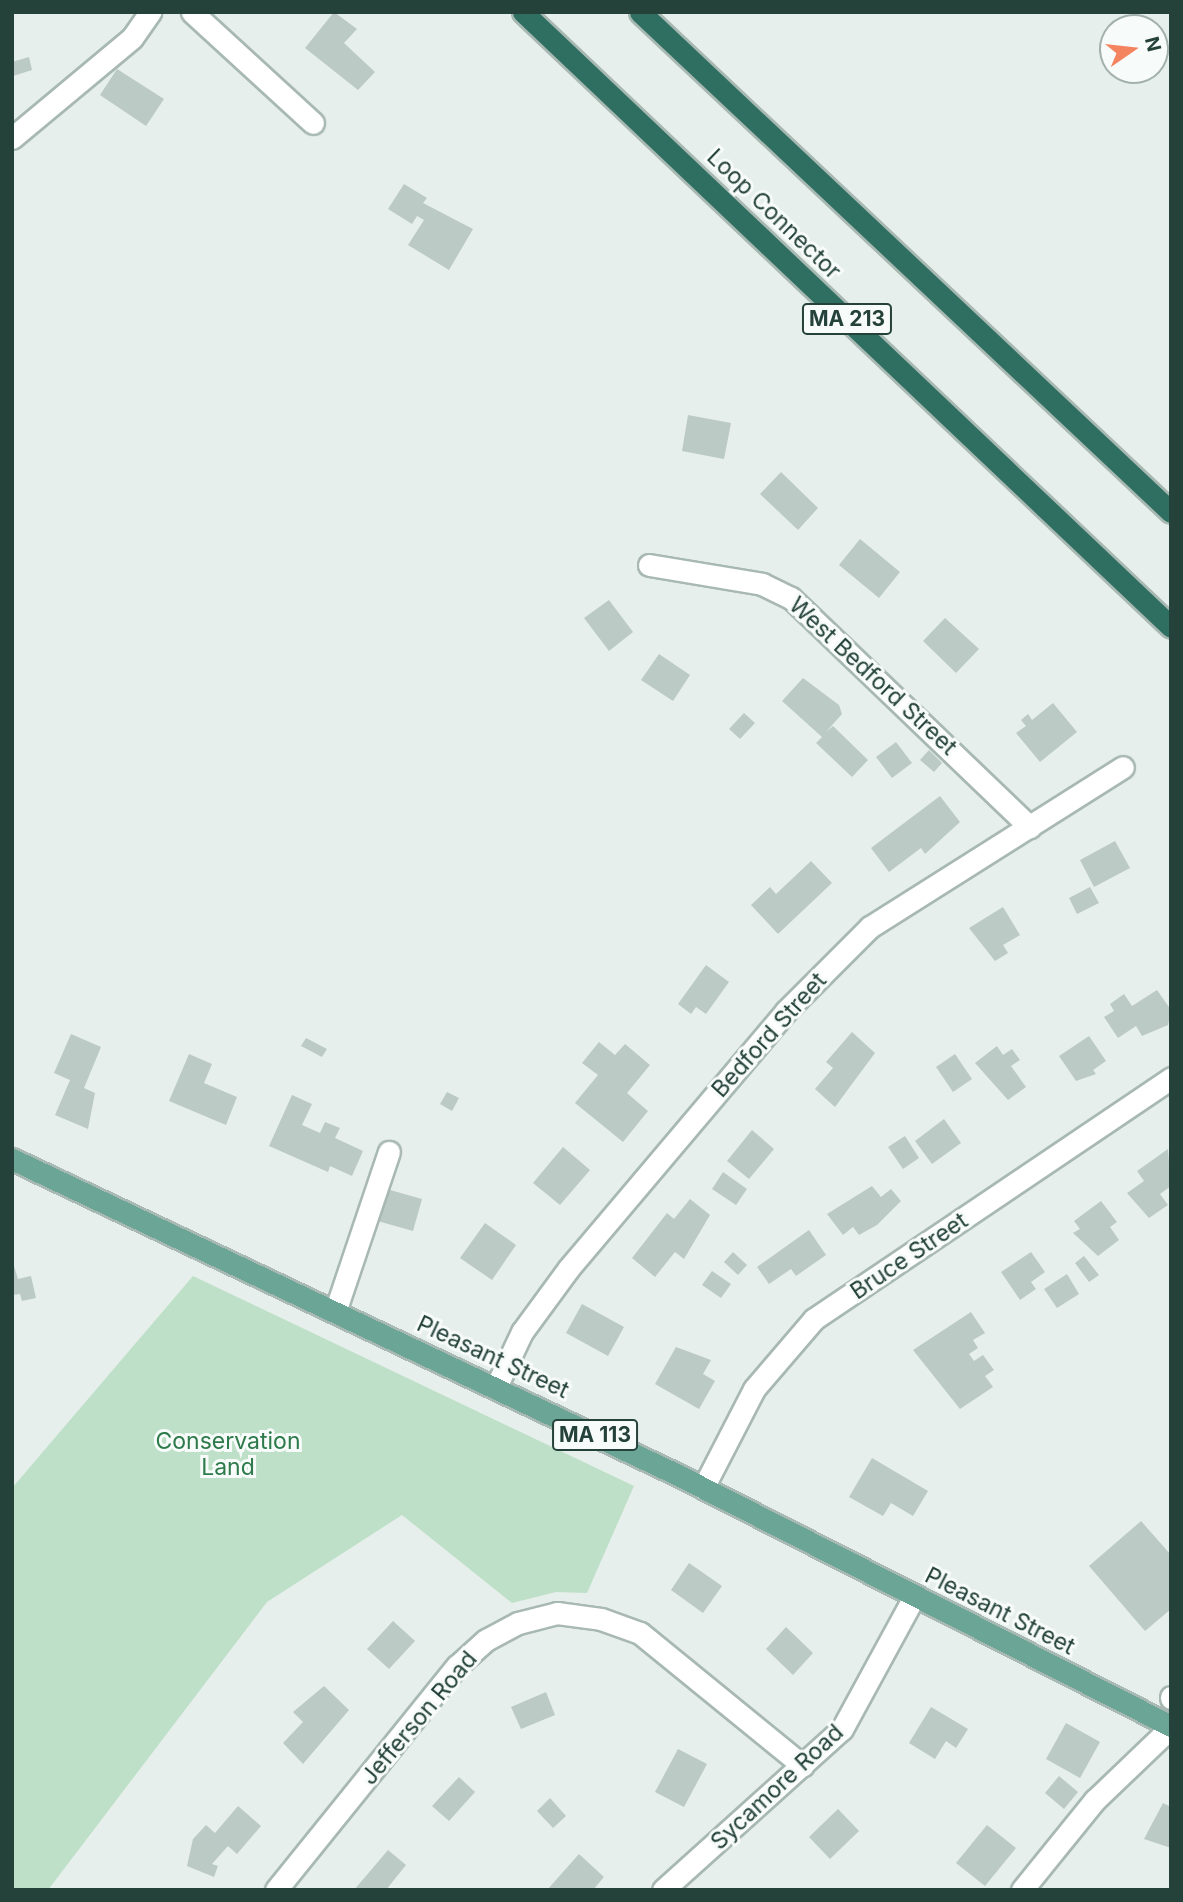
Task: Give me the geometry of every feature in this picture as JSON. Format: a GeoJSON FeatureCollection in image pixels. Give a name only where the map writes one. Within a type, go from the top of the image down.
{"type":"FeatureCollection","features":[{"type":"Feature","properties":{"kind":"highway","name":"Loop Connector"},"geometry":{"type":"LineString","coordinates":[[523,12],[1171,627]]}},
{"type":"Feature","properties":{"kind":"highway"},"geometry":{"type":"LineString","coordinates":[[640,12],[1171,512]]}},
{"type":"Feature","properties":{"kind":"main road","name":"Pleasant Street"},"geometry":{"type":"LineString","coordinates":[[12,1159],[704,1488],[1171,1726]]}},
{"type":"Feature","properties":{"kind":"street"},"geometry":{"type":"LineString","coordinates":[[12,138],[132,38],[150,12]]}},
{"type":"Feature","properties":{"kind":"street"},"geometry":{"type":"LineString","coordinates":[[192,12],[313,123]]}},
{"type":"Feature","properties":{"kind":"street","name":"West Bedford Street"},"geometry":{"type":"LineString","coordinates":[[649,565],[762,584],[791,598],[1030,827]]}},
{"type":"Feature","properties":{"kind":"street","name":"Bedford Street"},"geometry":{"type":"LineString","coordinates":[[496,1387],[522,1332],[569,1268],[786,1011],[878,920],[1123,767]]}},
{"type":"Feature","properties":{"kind":"street","name":"Bruce Street"},"geometry":{"type":"LineString","coordinates":[[704,1488],[754,1389],[814,1318],[1171,1078]]}},
{"type":"Feature","properties":{"kind":"street"},"geometry":{"type":"LineString","coordinates":[[335,1312],[390,1152]]}},
{"type":"Feature","properties":{"kind":"street","name":"Sycamore Road"},"geometry":{"type":"LineString","coordinates":[[663,1890],[842,1729],[862,1701],[914,1597]]}},
{"type":"Feature","properties":{"kind":"street","name":"Jefferson Road"},"geometry":{"type":"LineString","coordinates":[[276,1890],[457,1666],[486,1640],[518,1623],[557,1613],[601,1619],[640,1633],[803,1766]]}},
{"type":"Feature","properties":{"kind":"street"},"geometry":{"type":"LineString","coordinates":[[1022,1890],[1095,1800],[1171,1726]]}},
{"type":"Feature","properties":{"kind":"green space","name":"Conservation Land"},"geometry":{"type":"Polygon","coordinates":[[[193,1276],[634,1486],[587,1593],[556,1592],[512,1603],[402,1515],[267,1602],[48,1890],[12,1890],[12,1488],[193,1276]]]}},
{"type":"Feature","properties":{"kind":"building"},"geometry":{"type":"Polygon","coordinates":[[[334,12],[357,29],[344,43],[375,72],[358,90],[305,48],[334,12]]]}},
{"type":"Feature","properties":{"kind":"building"},"geometry":{"type":"Polygon","coordinates":[[[29,57],[32,70],[13,76],[12,62],[29,57]]]}},
{"type":"Feature","properties":{"kind":"building"},"geometry":{"type":"Polygon","coordinates":[[[117,69],[164,99],[146,126],[100,95],[117,69]]]}},
{"type":"Feature","properties":{"kind":"building"},"geometry":{"type":"Polygon","coordinates":[[[404,184],[427,198],[423,203],[473,229],[449,270],[408,245],[424,220],[417,216],[412,224],[388,209],[404,184]]]}},
{"type":"Feature","properties":{"kind":"building"},"geometry":{"type":"Polygon","coordinates":[[[688,415],[731,423],[724,459],[682,451],[688,415]]]}},
{"type":"Feature","properties":{"kind":"building"},"geometry":{"type":"Polygon","coordinates":[[[781,472],[818,508],[798,530],[760,494],[781,472]]]}},
{"type":"Feature","properties":{"kind":"building"},"geometry":{"type":"Polygon","coordinates":[[[860,539],[900,572],[879,598],[839,565],[860,539]]]}},
{"type":"Feature","properties":{"kind":"building"},"geometry":{"type":"Polygon","coordinates":[[[609,600],[633,632],[609,651],[584,618],[609,600]]]}},
{"type":"Feature","properties":{"kind":"building"},"geometry":{"type":"Polygon","coordinates":[[[945,618],[979,649],[956,673],[923,641],[945,618]]]}},
{"type":"Feature","properties":{"kind":"building"},"geometry":{"type":"Polygon","coordinates":[[[659,654],[690,675],[673,701],[641,680],[659,654]]]}},
{"type":"Feature","properties":{"kind":"building"},"geometry":{"type":"Polygon","coordinates":[[[803,678],[839,705],[842,714],[826,732],[833,726],[868,760],[852,777],[816,743],[822,737],[782,701],[803,678]]]}},
{"type":"Feature","properties":{"kind":"building"},"geometry":{"type":"Polygon","coordinates":[[[1053,703],[1077,732],[1040,762],[1016,733],[1026,726],[1021,720],[1028,714],[1032,720],[1053,703]]]}},
{"type":"Feature","properties":{"kind":"building"},"geometry":{"type":"Polygon","coordinates":[[[744,713],[755,723],[740,739],[729,729],[744,713]]]}},
{"type":"Feature","properties":{"kind":"building"},"geometry":{"type":"Polygon","coordinates":[[[896,742],[912,763],[892,778],[876,757],[896,742]]]}},
{"type":"Feature","properties":{"kind":"building"},"geometry":{"type":"Polygon","coordinates":[[[929,750],[942,763],[934,772],[920,760],[929,750]]]}},
{"type":"Feature","properties":{"kind":"building"},"geometry":{"type":"Polygon","coordinates":[[[940,796],[960,822],[925,854],[921,848],[889,872],[871,848],[940,796]]]}},
{"type":"Feature","properties":{"kind":"building"},"geometry":{"type":"Polygon","coordinates":[[[1115,841],[1130,868],[1094,887],[1080,860],[1115,841]]]}},
{"type":"Feature","properties":{"kind":"building"},"geometry":{"type":"Polygon","coordinates":[[[811,861],[832,883],[778,934],[751,905],[770,887],[776,894],[811,861]]]}},
{"type":"Feature","properties":{"kind":"building"},"geometry":{"type":"Polygon","coordinates":[[[1090,887],[1099,903],[1077,914],[1069,898],[1090,887]]]}},
{"type":"Feature","properties":{"kind":"building"},"geometry":{"type":"Polygon","coordinates":[[[1003,907],[1020,935],[1003,945],[1008,953],[995,961],[969,928],[1003,907]]]}},
{"type":"Feature","properties":{"kind":"building"},"geometry":{"type":"Polygon","coordinates":[[[706,965],[729,982],[706,1014],[696,1007],[691,1014],[678,1004],[706,965]]]}},
{"type":"Feature","properties":{"kind":"building"},"geometry":{"type":"Polygon","coordinates":[[[1157,990],[1171,1010],[1168,1025],[1142,1036],[1136,1026],[1118,1038],[1104,1017],[1114,1011],[1110,1004],[1124,994],[1132,1006],[1157,990]]]}},
{"type":"Feature","properties":{"kind":"building"},"geometry":{"type":"Polygon","coordinates":[[[852,1032],[875,1053],[835,1107],[815,1089],[833,1068],[826,1062],[852,1032]]]}},
{"type":"Feature","properties":{"kind":"building"},"geometry":{"type":"Polygon","coordinates":[[[71,1034],[101,1047],[84,1088],[95,1093],[88,1129],[55,1115],[70,1080],[54,1073],[71,1034]]]}},
{"type":"Feature","properties":{"kind":"building"},"geometry":{"type":"Polygon","coordinates":[[[1089,1036],[1106,1061],[1093,1070],[1096,1074],[1076,1081],[1059,1056],[1089,1036]]]}},
{"type":"Feature","properties":{"kind":"building"},"geometry":{"type":"Polygon","coordinates":[[[306,1038],[327,1049],[322,1057],[301,1046],[306,1038]]]}},
{"type":"Feature","properties":{"kind":"building"},"geometry":{"type":"Polygon","coordinates":[[[599,1042],[615,1055],[625,1044],[650,1065],[627,1093],[648,1111],[623,1142],[575,1103],[598,1075],[582,1063],[599,1042]]]}},
{"type":"Feature","properties":{"kind":"building"},"geometry":{"type":"Polygon","coordinates":[[[997,1046],[1003,1055],[1012,1049],[1020,1060],[1011,1066],[1026,1087],[1008,1100],[975,1063],[997,1046]]]}},
{"type":"Feature","properties":{"kind":"building"},"geometry":{"type":"Polygon","coordinates":[[[189,1054],[212,1064],[204,1083],[237,1097],[226,1125],[169,1101],[189,1054]]]}},
{"type":"Feature","properties":{"kind":"building"},"geometry":{"type":"Polygon","coordinates":[[[955,1054],[972,1079],[953,1092],[936,1067],[955,1054]]]}},
{"type":"Feature","properties":{"kind":"building"},"geometry":{"type":"Polygon","coordinates":[[[447,1092],[459,1098],[452,1111],[440,1104],[447,1092]]]}},
{"type":"Feature","properties":{"kind":"building"},"geometry":{"type":"Polygon","coordinates":[[[292,1095],[312,1104],[302,1125],[320,1133],[325,1122],[340,1128],[335,1138],[363,1151],[352,1176],[330,1166],[328,1172],[269,1146],[292,1095]]]}},
{"type":"Feature","properties":{"kind":"building"},"geometry":{"type":"Polygon","coordinates":[[[944,1119],[961,1143],[932,1164],[915,1141],[944,1119]]]}},
{"type":"Feature","properties":{"kind":"building"},"geometry":{"type":"Polygon","coordinates":[[[752,1130],[774,1149],[749,1179],[727,1161],[752,1130]]]}},
{"type":"Feature","properties":{"kind":"building"},"geometry":{"type":"Polygon","coordinates":[[[905,1136],[919,1158],[903,1169],[888,1147],[905,1136]]]}},
{"type":"Feature","properties":{"kind":"building"},"geometry":{"type":"Polygon","coordinates":[[[563,1147],[590,1170],[560,1205],[533,1183],[563,1147]]]}},
{"type":"Feature","properties":{"kind":"building"},"geometry":{"type":"Polygon","coordinates":[[[1168,1149],[1171,1186],[1160,1194],[1168,1205],[1149,1218],[1127,1193],[1144,1181],[1137,1171],[1168,1149]]]}},
{"type":"Feature","properties":{"kind":"building"},"geometry":{"type":"Polygon","coordinates":[[[723,1172],[747,1189],[736,1205],[712,1189],[723,1172]]]}},
{"type":"Feature","properties":{"kind":"building"},"geometry":{"type":"Polygon","coordinates":[[[872,1186],[881,1197],[891,1189],[901,1201],[877,1225],[859,1235],[853,1227],[843,1235],[827,1214],[872,1186]]]}},
{"type":"Feature","properties":{"kind":"building"},"geometry":{"type":"Polygon","coordinates":[[[383,1188],[422,1199],[413,1231],[374,1220],[383,1188]]]}},
{"type":"Feature","properties":{"kind":"building"},"geometry":{"type":"Polygon","coordinates":[[[690,1199],[710,1215],[684,1259],[675,1252],[655,1277],[632,1258],[667,1213],[674,1219],[690,1199]]]}},
{"type":"Feature","properties":{"kind":"building"},"geometry":{"type":"Polygon","coordinates":[[[1101,1201],[1117,1222],[1110,1227],[1119,1240],[1098,1256],[1073,1233],[1080,1229],[1074,1221],[1101,1201]]]}},
{"type":"Feature","properties":{"kind":"building"},"geometry":{"type":"Polygon","coordinates":[[[485,1223],[516,1245],[492,1280],[460,1258],[485,1223]]]}},
{"type":"Feature","properties":{"kind":"building"},"geometry":{"type":"Polygon","coordinates":[[[809,1230],[826,1255],[796,1276],[791,1269],[769,1284],[757,1267],[809,1230]]]}},
{"type":"Feature","properties":{"kind":"building"},"geometry":{"type":"Polygon","coordinates":[[[733,1252],[747,1265],[738,1275],[724,1262],[733,1252]]]}},
{"type":"Feature","properties":{"kind":"building"},"geometry":{"type":"Polygon","coordinates":[[[1031,1252],[1045,1272],[1031,1282],[1036,1289],[1020,1300],[1001,1272],[1031,1252]]]}},
{"type":"Feature","properties":{"kind":"building"},"geometry":{"type":"Polygon","coordinates":[[[1084,1256],[1099,1275],[1089,1282],[1075,1263],[1084,1256]]]}},
{"type":"Feature","properties":{"kind":"building"},"geometry":{"type":"Polygon","coordinates":[[[12,1259],[18,1279],[31,1276],[36,1298],[22,1301],[20,1294],[12,1295],[12,1259]]]}},
{"type":"Feature","properties":{"kind":"building"},"geometry":{"type":"Polygon","coordinates":[[[712,1271],[731,1284],[721,1298],[702,1285],[712,1271]]]}},
{"type":"Feature","properties":{"kind":"building"},"geometry":{"type":"Polygon","coordinates":[[[1067,1274],[1079,1294],[1057,1308],[1044,1289],[1067,1274]]]}},
{"type":"Feature","properties":{"kind":"building"},"geometry":{"type":"Polygon","coordinates":[[[582,1304],[624,1327],[608,1356],[566,1333],[582,1304]]]}},
{"type":"Feature","properties":{"kind":"building"},"geometry":{"type":"Polygon","coordinates":[[[971,1312],[985,1333],[973,1340],[978,1348],[969,1354],[974,1361],[983,1355],[994,1370],[985,1376],[993,1387],[960,1409],[913,1350],[971,1312]]]}},
{"type":"Feature","properties":{"kind":"building"},"geometry":{"type":"Polygon","coordinates":[[[676,1347],[711,1360],[703,1374],[715,1381],[699,1409],[655,1384],[676,1347]]]}},
{"type":"Feature","properties":{"kind":"building"},"geometry":{"type":"Polygon","coordinates":[[[872,1458],[928,1491],[913,1516],[891,1503],[883,1516],[849,1497],[872,1458]]]}},
{"type":"Feature","properties":{"kind":"building"},"geometry":{"type":"Polygon","coordinates":[[[1141,1521],[1171,1555],[1171,1609],[1145,1631],[1089,1566],[1141,1521]]]}},
{"type":"Feature","properties":{"kind":"building"},"geometry":{"type":"Polygon","coordinates":[[[689,1563],[722,1586],[703,1613],[671,1590],[689,1563]]]}},
{"type":"Feature","properties":{"kind":"building"},"geometry":{"type":"Polygon","coordinates":[[[393,1621],[415,1641],[389,1669],[367,1649],[393,1621]]]}},
{"type":"Feature","properties":{"kind":"building"},"geometry":{"type":"Polygon","coordinates":[[[786,1627],[813,1653],[793,1675],[766,1649],[786,1627]]]}},
{"type":"Feature","properties":{"kind":"building"},"geometry":{"type":"Polygon","coordinates":[[[324,1686],[349,1710],[303,1764],[283,1743],[303,1722],[293,1712],[324,1686]]]}},
{"type":"Feature","properties":{"kind":"building"},"geometry":{"type":"Polygon","coordinates":[[[546,1692],[555,1715],[521,1729],[511,1707],[546,1692]]]}},
{"type":"Feature","properties":{"kind":"building"},"geometry":{"type":"Polygon","coordinates":[[[931,1707],[968,1729],[956,1748],[946,1741],[935,1759],[909,1743],[931,1707]]]}},
{"type":"Feature","properties":{"kind":"building"},"geometry":{"type":"Polygon","coordinates":[[[1066,1723],[1100,1742],[1080,1778],[1046,1759],[1066,1723]]]}},
{"type":"Feature","properties":{"kind":"building"},"geometry":{"type":"Polygon","coordinates":[[[678,1749],[707,1764],[684,1807],[655,1792],[678,1749]]]}},
{"type":"Feature","properties":{"kind":"building"},"geometry":{"type":"Polygon","coordinates":[[[1059,1776],[1078,1792],[1064,1809],[1045,1793],[1059,1776]]]}},
{"type":"Feature","properties":{"kind":"building"},"geometry":{"type":"Polygon","coordinates":[[[459,1777],[475,1792],[449,1821],[432,1806],[459,1777]]]}},
{"type":"Feature","properties":{"kind":"building"},"geometry":{"type":"Polygon","coordinates":[[[550,1798],[566,1816],[553,1828],[537,1811],[550,1798]]]}},
{"type":"Feature","properties":{"kind":"building"},"geometry":{"type":"Polygon","coordinates":[[[1163,1803],[1171,1807],[1171,1848],[1144,1839],[1163,1803]]]}},
{"type":"Feature","properties":{"kind":"building"},"geometry":{"type":"Polygon","coordinates":[[[238,1806],[261,1826],[237,1854],[228,1846],[212,1864],[218,1866],[214,1877],[187,1866],[193,1839],[206,1825],[215,1833],[238,1806]]]}},
{"type":"Feature","properties":{"kind":"building"},"geometry":{"type":"Polygon","coordinates":[[[838,1809],[859,1831],[830,1859],[809,1837],[838,1809]]]}},
{"type":"Feature","properties":{"kind":"building"},"geometry":{"type":"Polygon","coordinates":[[[987,1825],[1016,1848],[985,1886],[956,1863],[987,1825]]]}},
{"type":"Feature","properties":{"kind":"building"},"geometry":{"type":"Polygon","coordinates":[[[388,1850],[406,1865],[386,1890],[354,1890],[388,1850]]]}},
{"type":"Feature","properties":{"kind":"building"},"geometry":{"type":"Polygon","coordinates":[[[579,1854],[604,1877],[593,1890],[547,1890],[579,1854]]]}}]}
